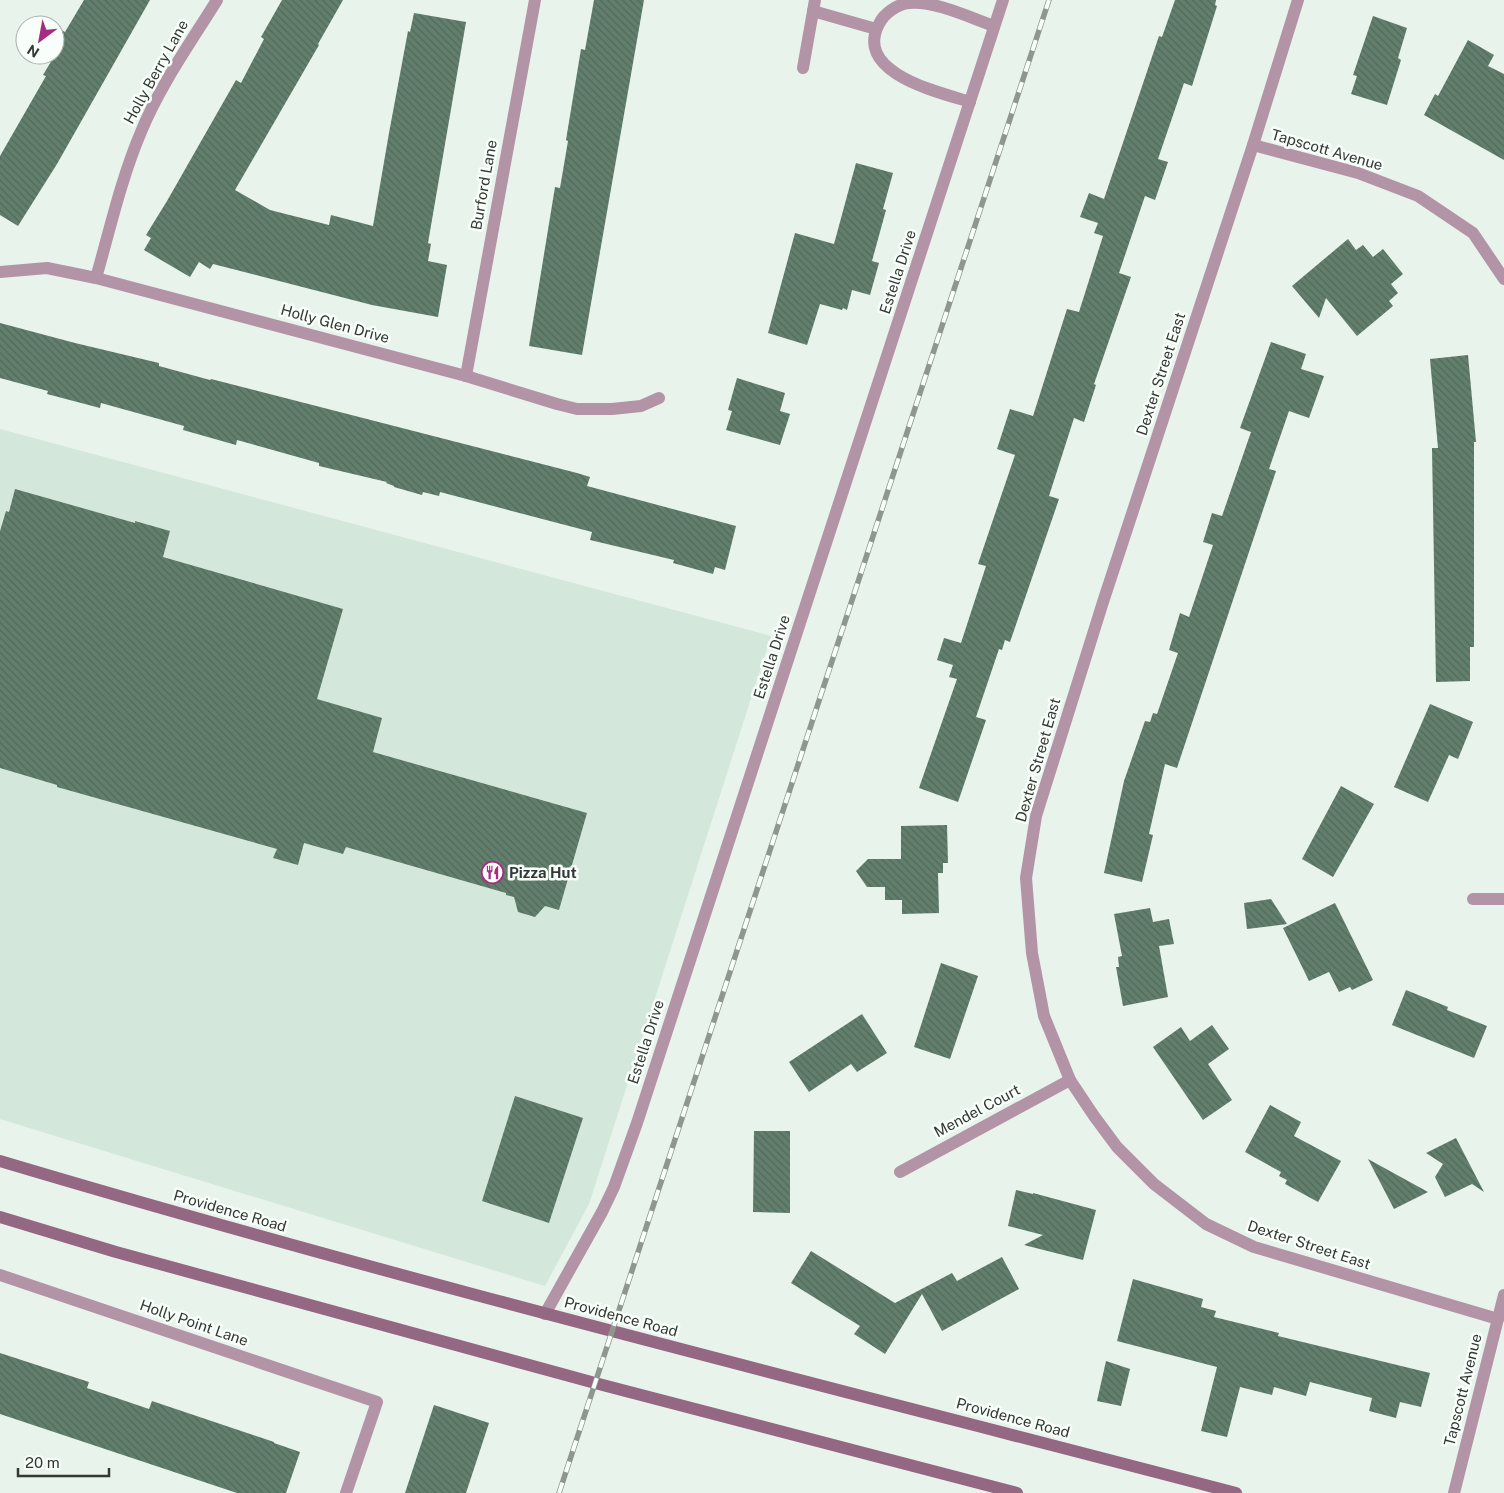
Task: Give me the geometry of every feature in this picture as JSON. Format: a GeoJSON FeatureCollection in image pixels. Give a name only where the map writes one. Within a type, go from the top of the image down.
{"type":"FeatureCollection","features":[{"type":"Feature","properties":{"kind":"main road","name":"Providence Road"},"geometry":{"type":"LineString","coordinates":[[0,1161],[276,1241],[545,1314],[1236,1493]]}},
{"type":"Feature","properties":{"kind":"main road"},"geometry":{"type":"LineString","coordinates":[[0,1217],[116,1252],[595,1383],[1017,1493]]}},
{"type":"Feature","properties":{"kind":"street","name":"Holly Berry Lane"},"geometry":{"type":"LineString","coordinates":[[96,278],[130,160],[141,130],[158,97],[217,0]]}},
{"type":"Feature","properties":{"kind":"street","name":"Burford Lane"},"geometry":{"type":"LineString","coordinates":[[466,376],[534,0]]}},
{"type":"Feature","properties":{"kind":"street","name":"Estella Drive"},"geometry":{"type":"LineString","coordinates":[[545,1314],[602,1212],[624,1160],[1003,0]]}},
{"type":"Feature","properties":{"kind":"street","name":"Dexter Street East"},"geometry":{"type":"LineString","coordinates":[[1298,0],[1253,146],[1103,602],[1036,816],[1026,878],[1032,954],[1044,1016],[1070,1080],[1117,1147],[1154,1184],[1206,1224],[1254,1247],[1498,1319]]}},
{"type":"Feature","properties":{"kind":"street"},"geometry":{"type":"LineString","coordinates":[[970,102],[912,82],[889,69],[881,60],[876,49],[874,39],[876,29],[887,14],[897,6],[908,2],[936,6],[994,26]]}},
{"type":"Feature","properties":{"kind":"street"},"geometry":{"type":"LineString","coordinates":[[803,68],[814,5],[876,29]]}},
{"type":"Feature","properties":{"kind":"street","name":"Tapscott Avenue"},"geometry":{"type":"LineString","coordinates":[[1253,146],[1358,173],[1418,196],[1472,233],[1504,279]]}},
{"type":"Feature","properties":{"kind":"street","name":"Holly Glen Drive"},"geometry":{"type":"LineString","coordinates":[[0,272],[47,268],[96,278],[466,376],[578,409],[612,409],[641,406],[659,398]]}},
{"type":"Feature","properties":{"kind":"street"},"geometry":{"type":"LineString","coordinates":[[1473,899],[1504,899]]}},
{"type":"Feature","properties":{"kind":"street","name":"Mendel Court"},"geometry":{"type":"LineString","coordinates":[[900,1172],[1070,1080]]}},
{"type":"Feature","properties":{"kind":"street","name":"Holly Point Lane"},"geometry":{"type":"LineString","coordinates":[[0,1275],[377,1402],[346,1493]]}},
{"type":"Feature","properties":{"kind":"street","name":"Tapscott Avenue"},"geometry":{"type":"LineString","coordinates":[[1454,1493],[1504,1295]]}},
{"type":"Feature","properties":{"kind":"shaded area"},"geometry":{"type":"Polygon","coordinates":[[[0,429],[771,636],[589,1204],[545,1286],[0,1119],[0,429]]]}},
{"type":"Feature","properties":{"kind":"building"},"geometry":{"type":"Polygon","coordinates":[[[84,0],[150,0],[57,164],[18,226],[0,215],[0,156],[46,76],[43,75],[49,65],[65,65],[65,32],[84,0]]]}},
{"type":"Feature","properties":{"kind":"building"},"geometry":{"type":"Polygon","coordinates":[[[282,0],[343,0],[235,190],[270,210],[329,225],[331,215],[373,226],[408,31],[410,32],[414,13],[466,22],[428,243],[431,244],[428,261],[447,265],[438,317],[372,305],[213,264],[210,269],[199,262],[190,277],[144,250],[151,238],[146,235],[236,80],[241,83],[264,39],[261,37],[282,0]]]}},
{"type":"Feature","properties":{"kind":"building"},"geometry":{"type":"Polygon","coordinates":[[[594,0],[644,0],[582,355],[529,346],[555,187],[560,188],[581,49],[585,50],[594,0]]]}},
{"type":"Feature","properties":{"kind":"building"},"geometry":{"type":"Polygon","coordinates":[[[1175,0],[1216,0],[1215,5],[1217,6],[1192,86],[1184,83],[1158,159],[1168,162],[1155,200],[1145,196],[1119,273],[1131,277],[1094,384],[1096,385],[1084,422],[1074,418],[1049,496],[1059,499],[1010,642],[1005,640],[1002,650],[999,649],[976,717],[986,720],[958,802],[919,788],[957,679],[949,677],[953,665],[937,660],[944,638],[961,643],[986,566],[978,564],[1015,455],[997,449],[1010,409],[1033,416],[1067,309],[1079,312],[1103,236],[1094,233],[1098,223],[1080,217],[1089,193],[1104,199],[1159,36],[1162,37],[1175,0]]]}},
{"type":"Feature","properties":{"kind":"building"},"geometry":{"type":"Polygon","coordinates":[[[1373,16],[1407,28],[1398,58],[1401,60],[1387,105],[1351,94],[1357,76],[1353,75],[1373,16]]]}},
{"type":"Feature","properties":{"kind":"building"},"geometry":{"type":"Polygon","coordinates":[[[1468,40],[1494,55],[1488,66],[1504,74],[1504,160],[1424,115],[1435,94],[1438,96],[1468,40]]]}},
{"type":"Feature","properties":{"kind":"building"},"geometry":{"type":"Polygon","coordinates":[[[856,163],[893,173],[883,209],[886,210],[872,261],[879,263],[870,295],[852,290],[847,310],[820,304],[807,345],[768,333],[795,233],[834,244],[856,163]]]}},
{"type":"Feature","properties":{"kind":"building"},"geometry":{"type":"Polygon","coordinates":[[[1348,239],[1356,250],[1363,245],[1373,257],[1383,249],[1403,274],[1391,284],[1398,293],[1389,301],[1393,306],[1357,336],[1326,298],[1319,318],[1292,286],[1348,239]]]}},
{"type":"Feature","properties":{"kind":"building"},"geometry":{"type":"Polygon","coordinates":[[[0,323],[159,363],[159,366],[210,380],[577,473],[590,477],[587,486],[736,526],[725,570],[715,567],[713,574],[673,563],[674,560],[590,540],[592,532],[440,492],[439,496],[423,492],[422,495],[394,487],[387,482],[319,466],[319,463],[237,440],[236,445],[183,430],[184,426],[101,403],[100,408],[47,394],[48,391],[0,378],[0,323]]]}},
{"type":"Feature","properties":{"kind":"building"},"geometry":{"type":"Polygon","coordinates":[[[1271,342],[1306,354],[1301,369],[1324,376],[1309,418],[1289,411],[1269,469],[1276,471],[1177,768],[1165,764],[1149,834],[1153,835],[1142,882],[1104,873],[1124,781],[1145,721],[1150,722],[1153,713],[1157,714],[1178,653],[1169,650],[1180,613],[1189,617],[1213,545],[1203,542],[1212,513],[1222,516],[1251,432],[1240,428],[1271,342]]]}},
{"type":"Feature","properties":{"kind":"building"},"geometry":{"type":"Polygon","coordinates":[[[1468,355],[1476,442],[1474,442],[1474,647],[1470,647],[1470,681],[1436,682],[1432,448],[1438,448],[1430,359],[1468,355]]]}},
{"type":"Feature","properties":{"kind":"building"},"geometry":{"type":"Polygon","coordinates":[[[737,378],[785,393],[780,411],[790,414],[780,445],[726,430],[732,411],[728,410],[737,378]]]}},
{"type":"Feature","properties":{"kind":"building"},"geometry":{"type":"Polygon","coordinates":[[[15,489],[170,531],[163,557],[343,609],[317,699],[382,718],[373,752],[587,813],[559,910],[545,906],[535,917],[518,912],[514,897],[506,895],[506,893],[346,847],[343,854],[304,843],[298,865],[273,858],[277,849],[57,787],[57,785],[0,768],[0,531],[6,511],[9,512],[15,489]]]}},
{"type":"Feature","properties":{"kind":"building"},"geometry":{"type":"Polygon","coordinates":[[[1430,704],[1473,722],[1458,759],[1449,755],[1428,802],[1394,787],[1430,704]]]}},
{"type":"Feature","properties":{"kind":"building"},"geometry":{"type":"Polygon","coordinates":[[[1341,786],[1374,804],[1333,877],[1302,859],[1341,786]]]}},
{"type":"Feature","properties":{"kind":"building"},"geometry":{"type":"Polygon","coordinates":[[[947,825],[948,863],[943,863],[943,873],[938,873],[939,913],[902,914],[902,900],[885,900],[885,887],[867,887],[856,871],[868,859],[901,859],[901,826],[947,825]]]}},
{"type":"Feature","properties":{"kind":"building"},"geometry":{"type":"Polygon","coordinates":[[[1271,899],[1287,924],[1247,929],[1244,903],[1271,899]]]}},
{"type":"Feature","properties":{"kind":"building"},"geometry":{"type":"Polygon","coordinates":[[[1335,903],[1373,980],[1352,990],[1350,987],[1339,992],[1329,972],[1309,981],[1283,928],[1335,903]]]}},
{"type":"Feature","properties":{"kind":"building"},"geometry":{"type":"Polygon","coordinates":[[[1150,908],[1153,922],[1169,919],[1174,944],[1159,946],[1168,997],[1123,1006],[1116,967],[1119,967],[1118,957],[1122,956],[1114,914],[1150,908]]]}},
{"type":"Feature","properties":{"kind":"building"},"geometry":{"type":"Polygon","coordinates":[[[941,963],[978,976],[950,1059],[914,1047],[941,963]]]}},
{"type":"Feature","properties":{"kind":"building"},"geometry":{"type":"Polygon","coordinates":[[[1406,990],[1448,1007],[1447,1010],[1487,1026],[1474,1058],[1392,1025],[1406,990]]]}},
{"type":"Feature","properties":{"kind":"building"},"geometry":{"type":"Polygon","coordinates":[[[862,1014],[887,1053],[857,1072],[851,1064],[809,1092],[789,1062],[862,1014]]]}},
{"type":"Feature","properties":{"kind":"building"},"geometry":{"type":"Polygon","coordinates":[[[1212,1025],[1229,1049],[1208,1064],[1232,1100],[1203,1120],[1153,1047],[1181,1027],[1190,1041],[1212,1025]]]}},
{"type":"Feature","properties":{"kind":"building"},"geometry":{"type":"Polygon","coordinates":[[[515,1096],[583,1118],[549,1223],[482,1201],[515,1096]]]}},
{"type":"Feature","properties":{"kind":"building"},"geometry":{"type":"Polygon","coordinates":[[[1270,1105],[1301,1122],[1294,1136],[1341,1161],[1318,1202],[1285,1184],[1287,1180],[1279,1176],[1281,1172],[1245,1152],[1270,1105]]]}},
{"type":"Feature","properties":{"kind":"building"},"geometry":{"type":"Polygon","coordinates":[[[754,1131],[790,1131],[790,1213],[753,1212],[754,1131]]]}},
{"type":"Feature","properties":{"kind":"building"},"geometry":{"type":"Polygon","coordinates":[[[1456,1138],[1484,1192],[1472,1184],[1445,1197],[1435,1177],[1443,1164],[1426,1153],[1456,1138]]]}},
{"type":"Feature","properties":{"kind":"building"},"geometry":{"type":"Polygon","coordinates":[[[1368,1159],[1428,1192],[1394,1209],[1368,1159]]]}},
{"type":"Feature","properties":{"kind":"building"},"geometry":{"type":"Polygon","coordinates":[[[1016,1190],[1096,1210],[1083,1260],[1024,1245],[1043,1235],[1008,1226],[1016,1190]]]}},
{"type":"Feature","properties":{"kind":"building"},"geometry":{"type":"Polygon","coordinates":[[[811,1251],[895,1303],[952,1273],[957,1281],[1002,1257],[1019,1289],[942,1331],[922,1294],[885,1354],[854,1334],[860,1326],[791,1283],[811,1251]]]}},
{"type":"Feature","properties":{"kind":"building"},"geometry":{"type":"Polygon","coordinates":[[[1133,1279],[1203,1299],[1201,1307],[1216,1311],[1214,1317],[1279,1333],[1278,1336],[1430,1373],[1421,1407],[1400,1402],[1396,1418],[1369,1411],[1372,1398],[1310,1382],[1306,1396],[1274,1387],[1272,1395],[1240,1387],[1227,1437],[1201,1431],[1217,1367],[1117,1341],[1133,1279]]]}},
{"type":"Feature","properties":{"kind":"building"},"geometry":{"type":"Polygon","coordinates":[[[0,1353],[89,1382],[87,1388],[149,1409],[152,1401],[300,1452],[286,1493],[237,1493],[0,1414],[0,1353]]]}},
{"type":"Feature","properties":{"kind":"building"},"geometry":{"type":"Polygon","coordinates":[[[1106,1361],[1130,1369],[1121,1406],[1097,1401],[1106,1361]]]}},
{"type":"Feature","properties":{"kind":"building"},"geometry":{"type":"Polygon","coordinates":[[[434,1405],[489,1423],[466,1493],[405,1493],[434,1405]]]}},
{"type":"Feature","properties":{"kind":"railway"},"geometry":{"type":"LineString","coordinates":[[559,1493],[1049,0]]}},
{"type":"Feature","properties":{"kind":"place","name":"Pizza Hut"},"geometry":{"type":"Point","coordinates":[493,873]}}]}
